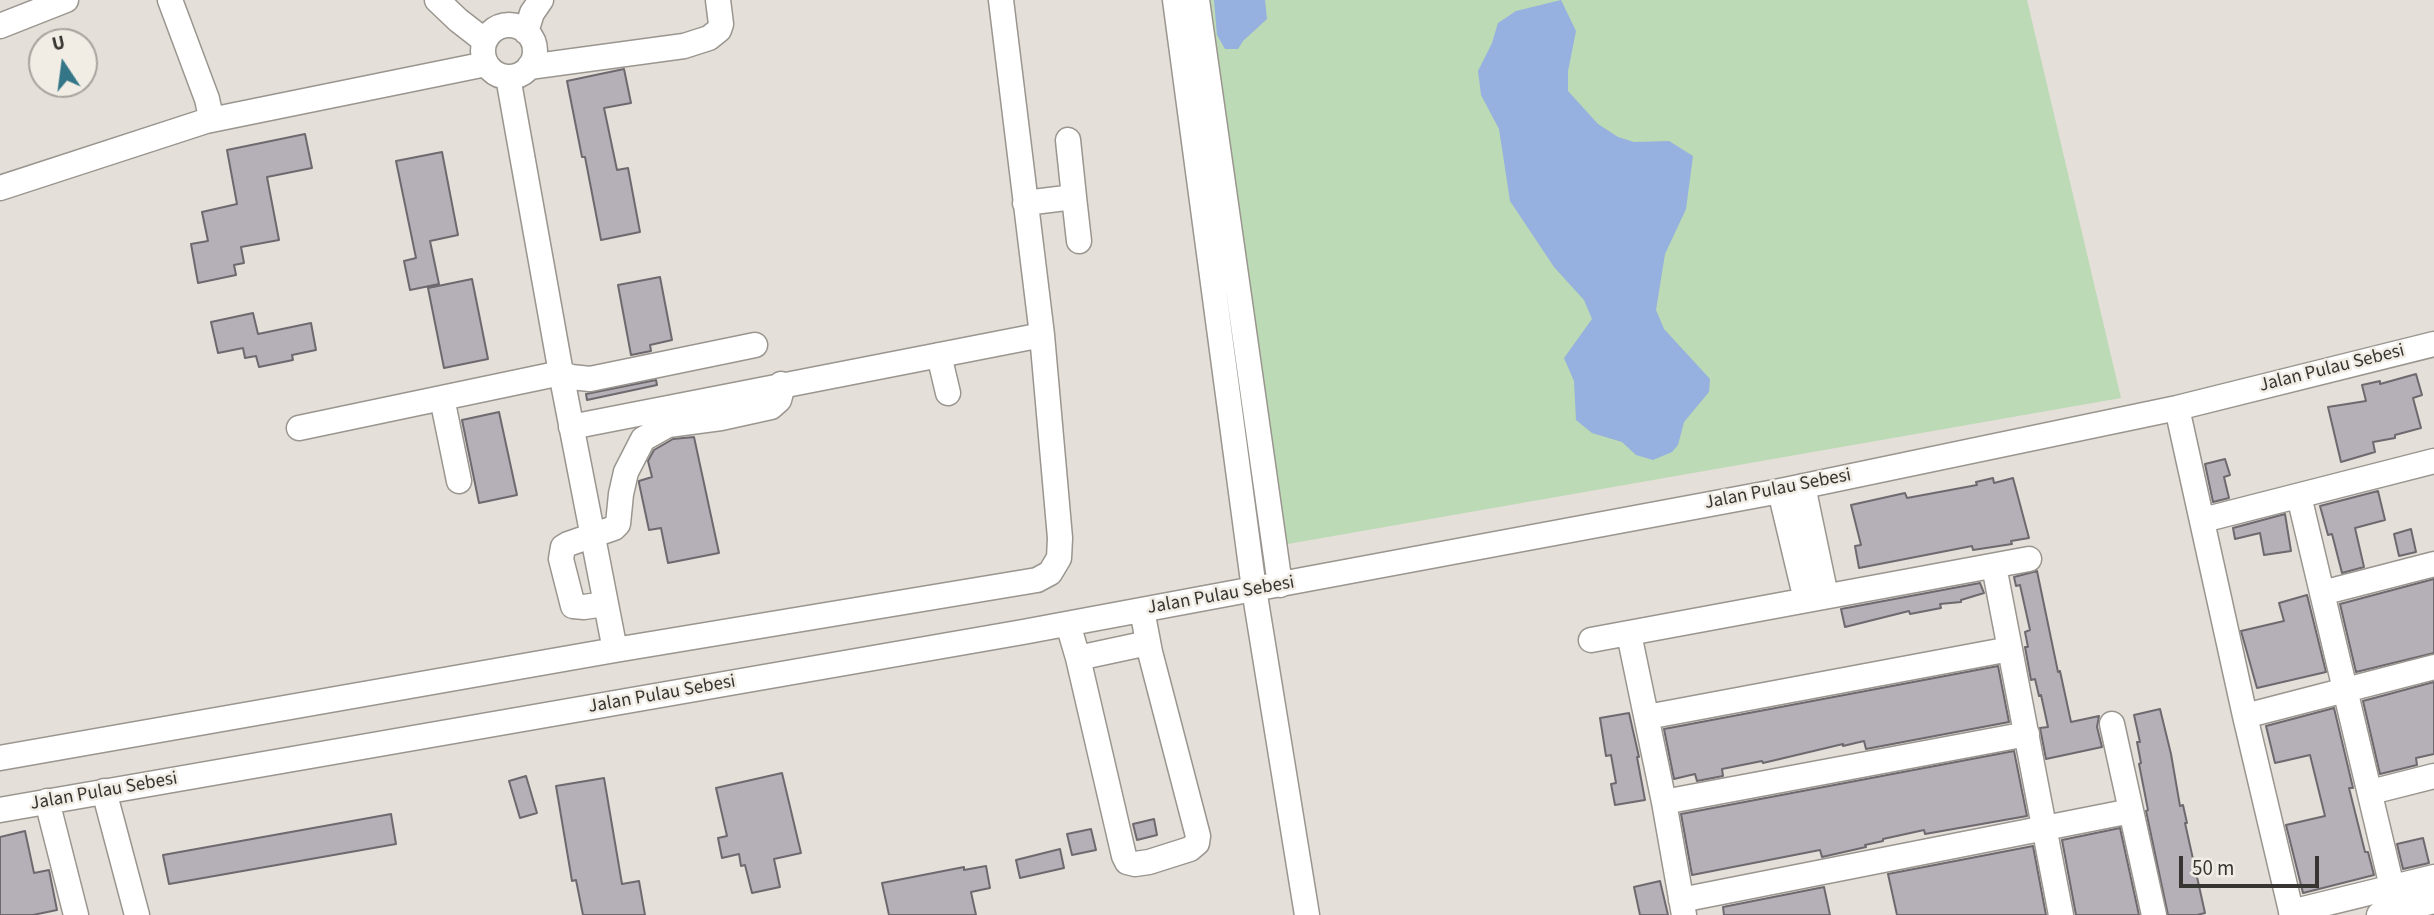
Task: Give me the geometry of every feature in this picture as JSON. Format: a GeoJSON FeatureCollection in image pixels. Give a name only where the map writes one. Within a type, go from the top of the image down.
{"type":"FeatureCollection","features":[{"type":"Feature","properties":{"kind":"street"},"geometry":{"type":"LineString","coordinates":[[0,26],[66,0]]}},
{"type":"Feature","properties":{"kind":"street"},"geometry":{"type":"LineString","coordinates":[[170,0],[207,99],[210,113],[206,121]]}},
{"type":"Feature","properties":{"kind":"street"},"geometry":{"type":"LineString","coordinates":[[437,0],[458,20],[499,75],[684,46],[709,38],[719,30],[721,24],[718,0]]}},
{"type":"Feature","properties":{"kind":"street"},"geometry":{"type":"LineString","coordinates":[[526,32],[532,13],[541,0]]}},
{"type":"Feature","properties":{"kind":"street"},"geometry":{"type":"LineString","coordinates":[[0,758],[615,650],[1037,580],[1050,573],[1059,558],[1060,538],[1042,335],[1001,0]]}},
{"type":"Feature","properties":{"kind":"street"},"geometry":{"type":"LineString","coordinates":[[1174,0],[1254,589],[1307,915]]}},
{"type":"Feature","properties":{"kind":"street"},"geometry":{"type":"LineString","coordinates":[[1197,0],[1280,585]]}},
{"type":"Feature","properties":{"kind":"street"},"geometry":{"type":"LineString","coordinates":[[485,53],[492,31],[504,26],[519,27],[526,32],[534,47],[534,56],[518,72]]}},
{"type":"Feature","properties":{"kind":"street"},"geometry":{"type":"LineString","coordinates":[[0,188],[206,121],[485,53]]}},
{"type":"Feature","properties":{"kind":"street"},"geometry":{"type":"LineString","coordinates":[[518,72],[561,373],[615,650]]}},
{"type":"Feature","properties":{"kind":"street"},"geometry":{"type":"LineString","coordinates":[[1068,140],[1079,241]]}},
{"type":"Feature","properties":{"kind":"street"},"geometry":{"type":"LineString","coordinates":[[1025,203],[1074,197]]}},
{"type":"Feature","properties":{"kind":"street"},"geometry":{"type":"LineString","coordinates":[[606,604],[573,606],[561,559],[563,547],[618,524],[626,472],[643,439],[668,425],[781,384],[1042,335]]}},
{"type":"Feature","properties":{"kind":"street","name":"Jalan Pulau Sebesi"},"geometry":{"type":"LineString","coordinates":[[0,810],[1068,624],[1791,488],[2177,408],[2434,344]]}},
{"type":"Feature","properties":{"kind":"street"},"geometry":{"type":"LineString","coordinates":[[299,428],[561,373],[590,379],[755,345]]}},
{"type":"Feature","properties":{"kind":"street"},"geometry":{"type":"LineString","coordinates":[[939,355],[947,393]]}},
{"type":"Feature","properties":{"kind":"street"},"geometry":{"type":"LineString","coordinates":[[442,398],[459,481]]}},
{"type":"Feature","properties":{"kind":"street"},"geometry":{"type":"LineString","coordinates":[[571,426],[720,407]]}},
{"type":"Feature","properties":{"kind":"street"},"geometry":{"type":"LineString","coordinates":[[2177,408],[2292,913],[2434,877]]}},
{"type":"Feature","properties":{"kind":"street"},"geometry":{"type":"LineString","coordinates":[[2203,520],[2434,461]]}},
{"type":"Feature","properties":{"kind":"street"},"geometry":{"type":"LineString","coordinates":[[1791,488],[1816,598]]}},
{"type":"Feature","properties":{"kind":"street"},"geometry":{"type":"LineString","coordinates":[[2299,496],[2392,887]]}},
{"type":"Feature","properties":{"kind":"street"},"geometry":{"type":"LineString","coordinates":[[1591,640],[2029,559]]}},
{"type":"Feature","properties":{"kind":"street"},"geometry":{"type":"LineString","coordinates":[[2322,593],[2434,564]]}},
{"type":"Feature","properties":{"kind":"street"},"geometry":{"type":"LineString","coordinates":[[1994,566],[2062,915]]}},
{"type":"Feature","properties":{"kind":"street"},"geometry":{"type":"LineString","coordinates":[[1068,624],[1079,658],[1124,856],[1127,862],[1135,864],[1149,862],[1190,849],[1197,842],[1198,836],[1148,643],[1142,610]]}},
{"type":"Feature","properties":{"kind":"street"},"geometry":{"type":"LineString","coordinates":[[1629,634],[1664,802],[1682,908],[2131,810]]}},
{"type":"Feature","properties":{"kind":"street"},"geometry":{"type":"LineString","coordinates":[[1079,658],[1148,643]]}},
{"type":"Feature","properties":{"kind":"street"},"geometry":{"type":"LineString","coordinates":[[1647,717],[2010,649]]}},
{"type":"Feature","properties":{"kind":"street"},"geometry":{"type":"LineString","coordinates":[[2245,716],[2434,667]]}},
{"type":"Feature","properties":{"kind":"street"},"geometry":{"type":"LineString","coordinates":[[2112,724],[2154,915]]}},
{"type":"Feature","properties":{"kind":"street"},"geometry":{"type":"LineString","coordinates":[[1664,802],[2027,734]]}},
{"type":"Feature","properties":{"kind":"street"},"geometry":{"type":"LineString","coordinates":[[2371,792],[2434,776]]}},
{"type":"Feature","properties":{"kind":"street"},"geometry":{"type":"LineString","coordinates":[[104,792],[137,915]]}},
{"type":"Feature","properties":{"kind":"street"},"geometry":{"type":"LineString","coordinates":[[47,802],[76,915]]}},
{"type":"Feature","properties":{"kind":"street"},"geometry":{"type":"LineString","coordinates":[[2379,915],[2434,901]]}},
{"type":"Feature","properties":{"kind":"green space"},"geometry":{"type":"Polygon","coordinates":[[[1202,0],[2027,0],[2121,398],[1282,545],[1202,0]]]}},
{"type":"Feature","properties":{"kind":"water"},"geometry":{"type":"Polygon","coordinates":[[[1214,0],[1265,0],[1267,19],[1238,49],[1225,49],[1217,35],[1214,0]]]}},
{"type":"Feature","properties":{"kind":"water"},"geometry":{"type":"Polygon","coordinates":[[[1561,0],[1576,31],[1568,71],[1568,91],[1598,124],[1618,137],[1634,142],[1669,141],[1693,156],[1686,209],[1665,254],[1656,310],[1664,329],[1710,379],[1709,392],[1684,422],[1678,445],[1672,452],[1653,460],[1636,455],[1622,442],[1592,433],[1576,420],[1574,381],[1564,358],[1592,319],[1584,300],[1554,267],[1510,201],[1499,129],[1481,95],[1478,71],[1492,43],[1498,23],[1516,11],[1561,0]]]}},
{"type":"Feature","properties":{"kind":"building"},"geometry":{"type":"Polygon","coordinates":[[[624,69],[631,103],[604,108],[617,170],[628,168],[640,232],[601,240],[567,81],[624,69]]]}},
{"type":"Feature","properties":{"kind":"building"},"geometry":{"type":"Polygon","coordinates":[[[305,134],[312,168],[267,177],[279,240],[241,247],[244,263],[234,265],[236,275],[198,283],[191,244],[208,241],[202,212],[237,204],[227,150],[305,134]]]}},
{"type":"Feature","properties":{"kind":"building"},"geometry":{"type":"Polygon","coordinates":[[[442,152],[458,235],[430,241],[439,284],[410,290],[404,261],[416,258],[396,161],[442,152]]]}},
{"type":"Feature","properties":{"kind":"building"},"geometry":{"type":"Polygon","coordinates":[[[660,277],[672,340],[650,345],[651,351],[631,355],[618,285],[660,277]]]}},
{"type":"Feature","properties":{"kind":"building"},"geometry":{"type":"Polygon","coordinates":[[[472,279],[488,359],[444,368],[428,288],[472,279]]]}},
{"type":"Feature","properties":{"kind":"building"},"geometry":{"type":"Polygon","coordinates":[[[253,313],[258,334],[311,323],[316,350],[292,355],[293,360],[259,367],[256,356],[245,358],[243,348],[218,353],[211,322],[253,313]]]}},
{"type":"Feature","properties":{"kind":"building"},"geometry":{"type":"Polygon","coordinates":[[[2416,374],[2422,395],[2413,398],[2421,428],[2395,435],[2395,438],[2373,442],[2375,452],[2341,462],[2328,407],[2366,401],[2362,385],[2380,381],[2380,384],[2416,374]]]}},
{"type":"Feature","properties":{"kind":"building"},"geometry":{"type":"Polygon","coordinates":[[[656,380],[657,385],[587,400],[586,394],[656,380]]]}},
{"type":"Feature","properties":{"kind":"building"},"geometry":{"type":"Polygon","coordinates":[[[499,412],[517,495],[479,503],[462,420],[499,412]]]}},
{"type":"Feature","properties":{"kind":"building"},"geometry":{"type":"Polygon","coordinates":[[[694,437],[719,553],[668,563],[661,528],[649,530],[639,481],[652,477],[648,461],[654,450],[673,439],[694,437]]]}},
{"type":"Feature","properties":{"kind":"building"},"geometry":{"type":"Polygon","coordinates":[[[2225,459],[2230,475],[2224,477],[2229,498],[2213,502],[2205,464],[2225,459]]]}},
{"type":"Feature","properties":{"kind":"building"},"geometry":{"type":"Polygon","coordinates":[[[1993,478],[1994,483],[2013,478],[2029,538],[2011,541],[2012,544],[1973,550],[1972,546],[1859,568],[1855,546],[1861,545],[1851,505],[1905,493],[1907,498],[1977,485],[1976,482],[1993,478]]]}},
{"type":"Feature","properties":{"kind":"building"},"geometry":{"type":"Polygon","coordinates":[[[2378,491],[2385,520],[2355,528],[2364,567],[2342,573],[2332,534],[2328,535],[2320,506],[2378,491]]]}},
{"type":"Feature","properties":{"kind":"building"},"geometry":{"type":"Polygon","coordinates":[[[2285,514],[2291,551],[2264,555],[2260,533],[2235,539],[2233,528],[2285,514]]]}},
{"type":"Feature","properties":{"kind":"building"},"geometry":{"type":"Polygon","coordinates":[[[2411,529],[2416,552],[2399,556],[2394,534],[2411,529]]]}},
{"type":"Feature","properties":{"kind":"building"},"geometry":{"type":"Polygon","coordinates":[[[2037,571],[2071,722],[2099,716],[2097,727],[2102,747],[2046,759],[2040,728],[2048,727],[2041,695],[2039,696],[2035,679],[2031,680],[2025,647],[2028,647],[2025,632],[2030,630],[2020,585],[2016,586],[2014,577],[2037,571]]]}},
{"type":"Feature","properties":{"kind":"building"},"geometry":{"type":"Polygon","coordinates":[[[2434,579],[2434,653],[2356,672],[2340,604],[2434,579]]]}},
{"type":"Feature","properties":{"kind":"building"},"geometry":{"type":"Polygon","coordinates":[[[1980,583],[1984,593],[1961,602],[1940,604],[1941,608],[1910,614],[1909,611],[1845,627],[1841,609],[1980,583]]]}},
{"type":"Feature","properties":{"kind":"building"},"geometry":{"type":"Polygon","coordinates":[[[2307,595],[2326,672],[2257,688],[2241,631],[2284,621],[2279,603],[2307,595]]]}},
{"type":"Feature","properties":{"kind":"building"},"geometry":{"type":"Polygon","coordinates":[[[1998,666],[2009,722],[1866,749],[1864,741],[1843,744],[1763,763],[1762,761],[1722,769],[1723,776],[1697,781],[1695,774],[1674,779],[1664,729],[1998,666]]]}},
{"type":"Feature","properties":{"kind":"building"},"geometry":{"type":"Polygon","coordinates":[[[2434,682],[2434,754],[2416,758],[2417,765],[2380,774],[2363,701],[2434,682]]]}},
{"type":"Feature","properties":{"kind":"building"},"geometry":{"type":"Polygon","coordinates":[[[2334,708],[2353,788],[2349,788],[2365,852],[2368,852],[2374,875],[2303,893],[2286,825],[2325,816],[2310,755],[2275,763],[2266,726],[2334,708]]]}},
{"type":"Feature","properties":{"kind":"building"},"geometry":{"type":"Polygon","coordinates":[[[2160,709],[2205,913],[2197,915],[2168,915],[2146,811],[2148,810],[2137,742],[2140,742],[2134,715],[2160,709]]]}},
{"type":"Feature","properties":{"kind":"building"},"geometry":{"type":"Polygon","coordinates":[[[1629,713],[1645,800],[1615,805],[1611,784],[1616,783],[1611,755],[1606,756],[1600,718],[1629,713]]]}},
{"type":"Feature","properties":{"kind":"building"},"geometry":{"type":"Polygon","coordinates":[[[2014,751],[2027,816],[1925,834],[1924,830],[1822,857],[1820,850],[1692,875],[1681,814],[2014,751]]]}},
{"type":"Feature","properties":{"kind":"building"},"geometry":{"type":"Polygon","coordinates":[[[782,773],[801,853],[774,859],[780,887],[752,893],[745,865],[741,866],[739,854],[722,858],[718,838],[727,836],[716,788],[782,773]]]}},
{"type":"Feature","properties":{"kind":"building"},"geometry":{"type":"Polygon","coordinates":[[[526,776],[537,813],[520,818],[509,781],[526,776]]]}},
{"type":"Feature","properties":{"kind":"building"},"geometry":{"type":"Polygon","coordinates":[[[604,778],[622,884],[639,881],[645,915],[583,915],[576,880],[572,881],[556,786],[604,778]]]}},
{"type":"Feature","properties":{"kind":"building"},"geometry":{"type":"Polygon","coordinates":[[[391,814],[396,844],[169,884],[163,855],[391,814]]]}},
{"type":"Feature","properties":{"kind":"building"},"geometry":{"type":"Polygon","coordinates":[[[1154,819],[1157,835],[1137,840],[1133,824],[1154,819]]]}},
{"type":"Feature","properties":{"kind":"building"},"geometry":{"type":"Polygon","coordinates":[[[2120,828],[2139,915],[2076,915],[2062,840],[2120,828]]]}},
{"type":"Feature","properties":{"kind":"building"},"geometry":{"type":"Polygon","coordinates":[[[1091,829],[1096,850],[1072,855],[1067,834],[1091,829]]]}},
{"type":"Feature","properties":{"kind":"building"},"geometry":{"type":"Polygon","coordinates":[[[25,831],[34,873],[49,870],[57,910],[33,915],[0,915],[0,837],[25,831]]]}},
{"type":"Feature","properties":{"kind":"building"},"geometry":{"type":"Polygon","coordinates":[[[2423,838],[2429,863],[2403,869],[2397,844],[2423,838]]]}},
{"type":"Feature","properties":{"kind":"building"},"geometry":{"type":"Polygon","coordinates":[[[2033,846],[2046,915],[1897,915],[1888,874],[2033,846]]]}},
{"type":"Feature","properties":{"kind":"building"},"geometry":{"type":"Polygon","coordinates":[[[1060,849],[1064,868],[1020,878],[1016,860],[1060,849]]]}},
{"type":"Feature","properties":{"kind":"building"},"geometry":{"type":"Polygon","coordinates":[[[986,866],[990,888],[971,892],[976,915],[889,915],[882,883],[964,867],[964,870],[986,866]]]}},
{"type":"Feature","properties":{"kind":"building"},"geometry":{"type":"Polygon","coordinates":[[[1660,881],[1668,915],[1640,915],[1634,887],[1660,881]]]}},
{"type":"Feature","properties":{"kind":"building"},"geometry":{"type":"Polygon","coordinates":[[[1824,887],[1830,915],[1724,915],[1723,907],[1824,887]]]}}]}
